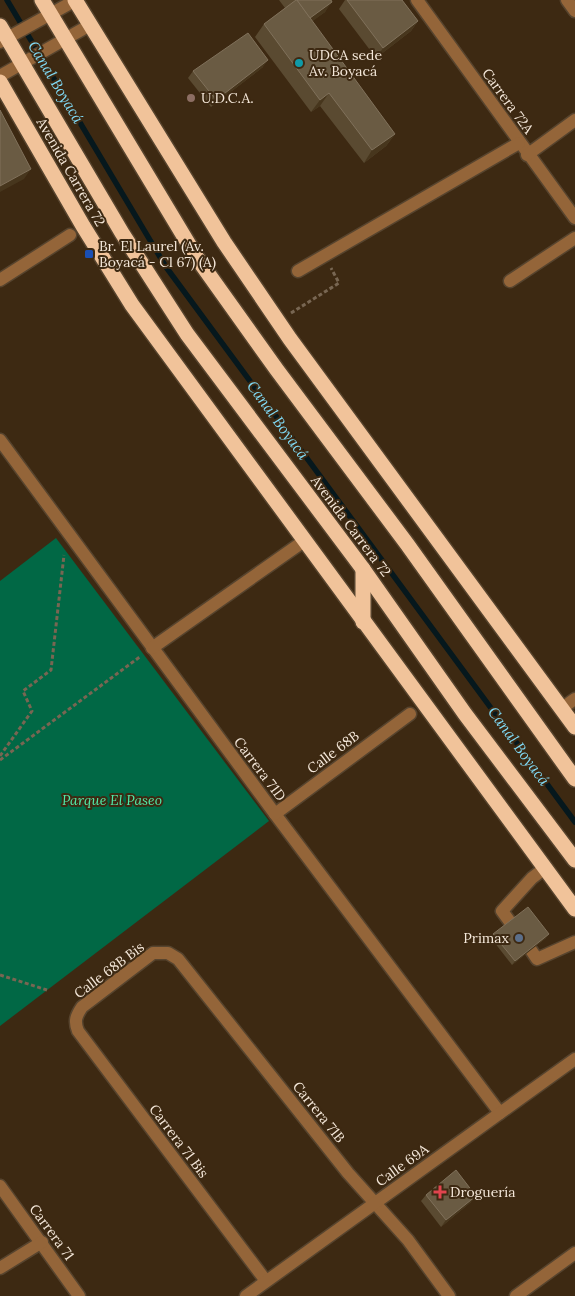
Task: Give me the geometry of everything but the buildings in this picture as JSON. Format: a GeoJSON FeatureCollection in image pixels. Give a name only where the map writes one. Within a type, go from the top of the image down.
{"type":"FeatureCollection","features":[{"type":"Feature","properties":{"kind":"highway"},"geometry":{"type":"LineString","coordinates":[[42,0],[45,17],[60,42],[197,258],[407,544],[575,779]]}},
{"type":"Feature","properties":{"kind":"highway"},"geometry":{"type":"LineString","coordinates":[[75,0],[219,234],[278,321],[575,727]]}},
{"type":"Feature","properties":{"kind":"highway","name":"Avenida Carrera 72"},"geometry":{"type":"LineString","coordinates":[[6,35],[28,60],[122,233],[167,305],[363,569],[466,714],[575,860]]}},
{"type":"Feature","properties":{"kind":"highway","name":"Avenida Carrera 72"},"geometry":{"type":"LineString","coordinates":[[0,82],[83,226],[132,305],[575,909]]}},
{"type":"Feature","properties":{"kind":"highway"},"geometry":{"type":"LineString","coordinates":[[363,569],[363,622]]}},
{"type":"Feature","properties":{"kind":"street"},"geometry":{"type":"LineString","coordinates":[[6,35],[45,17],[75,0]]}},
{"type":"Feature","properties":{"kind":"street","name":"Carrera 72A"},"geometry":{"type":"LineString","coordinates":[[417,0],[527,155],[575,218]]}},
{"type":"Feature","properties":{"kind":"street"},"geometry":{"type":"LineString","coordinates":[[567,0],[575,11]]}},
{"type":"Feature","properties":{"kind":"street"},"geometry":{"type":"LineString","coordinates":[[0,76],[90,25]]}},
{"type":"Feature","properties":{"kind":"street"},"geometry":{"type":"LineString","coordinates":[[527,155],[575,120]]}},
{"type":"Feature","properties":{"kind":"street"},"geometry":{"type":"LineString","coordinates":[[298,271],[519,143]]}},
{"type":"Feature","properties":{"kind":"street"},"geometry":{"type":"LineString","coordinates":[[0,280],[70,235]]}},
{"type":"Feature","properties":{"kind":"street"},"geometry":{"type":"LineString","coordinates":[[510,281],[575,238]]}},
{"type":"Feature","properties":{"kind":"street","name":"Carrera 71D"},"geometry":{"type":"LineString","coordinates":[[0,440],[275,814],[500,1113]]}},
{"type":"Feature","properties":{"kind":"street"},"geometry":{"type":"LineString","coordinates":[[152,648],[304,541]]}},
{"type":"Feature","properties":{"kind":"street"},"geometry":{"type":"LineString","coordinates":[[561,708],[575,699]]}},
{"type":"Feature","properties":{"kind":"street","name":"Calle 68B"},"geometry":{"type":"LineString","coordinates":[[275,814],[410,714]]}},
{"type":"Feature","properties":{"kind":"street"},"geometry":{"type":"LineString","coordinates":[[510,922],[502,911],[532,878],[545,868]]}},
{"type":"Feature","properties":{"kind":"street"},"geometry":{"type":"LineString","coordinates":[[531,950],[537,958],[575,942]]}},
{"type":"Feature","properties":{"kind":"street","name":"Calle 68B Bis"},"geometry":{"type":"LineString","coordinates":[[76,1015],[82,1007],[153,953],[161,952]]}},
{"type":"Feature","properties":{"kind":"street","name":"Carrera 71B"},"geometry":{"type":"LineString","coordinates":[[161,952],[168,953],[178,959],[348,1173],[408,1240],[449,1296]]}},
{"type":"Feature","properties":{"kind":"street","name":"Carrera 71 Bis"},"geometry":{"type":"LineString","coordinates":[[76,1015],[75,1023],[78,1031],[266,1281]]}},
{"type":"Feature","properties":{"kind":"street","name":"Calle 69A"},"geometry":{"type":"LineString","coordinates":[[246,1296],[575,1059]]}},
{"type":"Feature","properties":{"kind":"street","name":"Carrera 71"},"geometry":{"type":"LineString","coordinates":[[0,1186],[79,1296]]}},
{"type":"Feature","properties":{"kind":"street"},"geometry":{"type":"LineString","coordinates":[[0,1268],[42,1242]]}},
{"type":"Feature","properties":{"kind":"street"},"geometry":{"type":"LineString","coordinates":[[516,1296],[575,1253]]}},
{"type":"Feature","properties":{"kind":"path"},"geometry":{"type":"LineString","coordinates":[[278,321],[340,283],[324,256]]}},
{"type":"Feature","properties":{"kind":"path"},"geometry":{"type":"LineString","coordinates":[[287,303],[298,319]]}},
{"type":"Feature","properties":{"kind":"path"},"geometry":{"type":"LineString","coordinates":[[0,758],[32,711],[23,691],[51,670],[67,532]]}},
{"type":"Feature","properties":{"kind":"path"},"geometry":{"type":"LineString","coordinates":[[0,758],[152,648]]}},
{"type":"Feature","properties":{"kind":"path"},"geometry":{"type":"LineString","coordinates":[[0,975],[47,990]]}},
{"type":"Feature","properties":{"kind":"green space","name":"Parque El Paseo"},"geometry":{"type":"Polygon","coordinates":[[[56,538],[269,821],[0,1026],[0,581],[56,538]]]}},
{"type":"Feature","properties":{"kind":"waterway","name":"Canal Boyacá"},"geometry":{"type":"LineString","coordinates":[[7,0],[166,267],[575,822]]}},
{"type":"Feature","properties":{"kind":"place","name":"UDCA sede Av. Boyacá"},"geometry":{"type":"Point","coordinates":[299,63]}},
{"type":"Feature","properties":{"kind":"place","name":"U.D.C.A."},"geometry":{"type":"Point","coordinates":[191,98]}},
{"type":"Feature","properties":{"kind":"place","name":"Br. El Laurel (Av. Boyacá - Cl 67) (A)"},"geometry":{"type":"Point","coordinates":[89,254]}},
{"type":"Feature","properties":{"kind":"place","name":"Primax"},"geometry":{"type":"Point","coordinates":[519,938]}},
{"type":"Feature","properties":{"kind":"place","name":"Droguería"},"geometry":{"type":"Point","coordinates":[440,1192]}}]}
